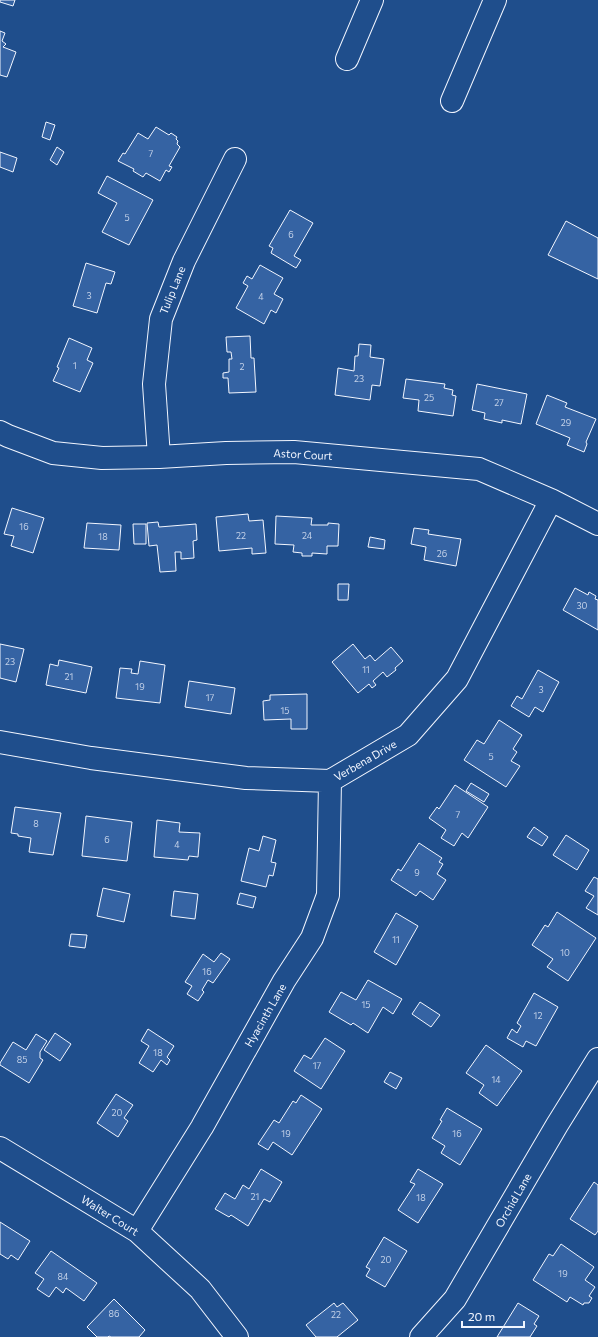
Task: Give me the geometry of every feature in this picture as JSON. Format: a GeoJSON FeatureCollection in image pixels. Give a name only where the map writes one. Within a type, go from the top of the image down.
{"type":"FeatureCollection","features":[{"type":"Feature","properties":{"kind":"street"},"geometry":{"type":"LineString","coordinates":[[348,59],[372,0]]}},
{"type":"Feature","properties":{"kind":"street"},"geometry":{"type":"LineString","coordinates":[[452,101],[495,0]]}},
{"type":"Feature","properties":{"kind":"street","name":"Tulip Lane"},"geometry":{"type":"LineString","coordinates":[[160,458],[154,384],[161,318],[184,260],[235,159]]}},
{"type":"Feature","properties":{"kind":"street","name":"Astor Court"},"geometry":{"type":"LineString","coordinates":[[0,432],[53,452],[102,458],[160,458],[226,453],[294,452],[480,469],[551,500],[598,524]]}},
{"type":"Feature","properties":{"kind":"street","name":"Verbena Drive"},"geometry":{"type":"LineString","coordinates":[[0,742],[91,758],[246,778],[330,781],[408,735],[457,679],[551,500]]}},
{"type":"Feature","properties":{"kind":"street","name":"Hyacinth Lane"},"geometry":{"type":"LineString","coordinates":[[137,1231],[202,1127],[284,981],[312,938],[328,895],[330,781]]}},
{"type":"Feature","properties":{"kind":"street","name":"Orchid Lane"},"geometry":{"type":"LineString","coordinates":[[421,1337],[455,1299],[557,1125],[598,1059]]}},
{"type":"Feature","properties":{"kind":"street","name":"Walter Court"},"geometry":{"type":"LineString","coordinates":[[0,1148],[137,1231],[200,1289],[236,1337]]}},
{"type":"Feature","properties":{"kind":"building"},"geometry":{"type":"Polygon","coordinates":[[[0,0],[15,0],[13,6],[0,2],[0,0]]]}},
{"type":"Feature","properties":{"kind":"building"},"geometry":{"type":"Polygon","coordinates":[[[0,31],[5,33],[2,41],[6,44],[3,47],[16,52],[7,77],[0,75],[0,31]]]}},
{"type":"Feature","properties":{"kind":"building"},"geometry":{"type":"Polygon","coordinates":[[[46,122],[55,125],[50,140],[42,137],[46,122]]]}},
{"type":"Feature","properties":{"kind":"building"},"geometry":{"type":"Polygon","coordinates":[[[156,127],[169,135],[171,133],[177,137],[177,144],[180,147],[169,166],[172,167],[169,172],[166,170],[160,181],[146,173],[143,177],[133,171],[134,169],[118,161],[123,153],[125,154],[138,133],[148,139],[156,127]]]}},
{"type":"Feature","properties":{"kind":"building"},"geometry":{"type":"Polygon","coordinates":[[[57,147],[64,152],[57,165],[50,160],[57,147]]]}},
{"type":"Feature","properties":{"kind":"building"},"geometry":{"type":"Polygon","coordinates":[[[0,152],[17,158],[13,172],[0,167],[0,152]]]}},
{"type":"Feature","properties":{"kind":"building"},"geometry":{"type":"Polygon","coordinates":[[[107,176],[153,200],[129,245],[102,232],[117,203],[98,193],[107,176]]]}},
{"type":"Feature","properties":{"kind":"building"},"geometry":{"type":"Polygon","coordinates":[[[290,210],[313,223],[294,256],[301,260],[296,268],[271,253],[273,248],[269,246],[290,210]]]}},
{"type":"Feature","properties":{"kind":"building"},"geometry":{"type":"Polygon","coordinates":[[[566,221],[598,238],[598,279],[548,255],[566,221]]]}},
{"type":"Feature","properties":{"kind":"building"},"geometry":{"type":"Polygon","coordinates":[[[86,263],[115,272],[111,284],[106,283],[97,313],[73,306],[86,263]]]}},
{"type":"Feature","properties":{"kind":"building"},"geometry":{"type":"Polygon","coordinates":[[[260,265],[283,278],[274,294],[283,299],[276,313],[271,310],[264,324],[236,308],[248,286],[243,283],[247,276],[252,279],[260,265]]]}},
{"type":"Feature","properties":{"kind":"building"},"geometry":{"type":"Polygon","coordinates":[[[250,336],[251,358],[254,358],[256,392],[229,393],[228,378],[223,378],[223,373],[229,372],[229,359],[232,359],[231,352],[227,352],[226,337],[250,336]]]}},
{"type":"Feature","properties":{"kind":"building"},"geometry":{"type":"Polygon","coordinates":[[[69,338],[92,348],[87,360],[93,363],[80,392],[53,381],[69,338]]]}},
{"type":"Feature","properties":{"kind":"building"},"geometry":{"type":"Polygon","coordinates":[[[359,344],[371,345],[370,357],[384,359],[380,386],[372,385],[370,400],[335,395],[338,368],[354,371],[355,356],[358,356],[359,344]]]}},
{"type":"Feature","properties":{"kind":"building"},"geometry":{"type":"Polygon","coordinates":[[[406,379],[445,384],[444,388],[453,390],[452,395],[456,396],[453,416],[418,411],[419,400],[403,398],[406,379]]]}},
{"type":"Feature","properties":{"kind":"building"},"geometry":{"type":"Polygon","coordinates":[[[477,384],[527,394],[521,424],[502,420],[502,423],[484,419],[485,413],[472,410],[477,384]]]}},
{"type":"Feature","properties":{"kind":"building"},"geometry":{"type":"Polygon","coordinates":[[[547,395],[567,403],[565,407],[596,419],[586,442],[587,444],[584,452],[567,445],[570,438],[536,424],[547,395]]]}},
{"type":"Feature","properties":{"kind":"building"},"geometry":{"type":"Polygon","coordinates":[[[12,508],[44,518],[33,553],[11,546],[14,536],[4,534],[12,508]]]}},
{"type":"Feature","properties":{"kind":"building"},"geometry":{"type":"Polygon","coordinates":[[[248,514],[249,521],[263,520],[266,553],[252,554],[252,548],[219,551],[216,517],[248,514]]]}},
{"type":"Feature","properties":{"kind":"building"},"geometry":{"type":"Polygon","coordinates":[[[276,516],[312,518],[311,525],[328,525],[328,523],[339,524],[338,546],[327,546],[327,554],[312,553],[312,556],[302,556],[302,553],[293,552],[294,545],[275,544],[276,516]]]}},
{"type":"Feature","properties":{"kind":"building"},"geometry":{"type":"Polygon","coordinates":[[[158,522],[159,527],[196,524],[197,540],[193,541],[194,558],[181,559],[181,552],[175,552],[176,571],[160,572],[157,545],[149,546],[147,523],[158,522]]]}},
{"type":"Feature","properties":{"kind":"building"},"geometry":{"type":"Polygon","coordinates":[[[87,523],[121,525],[119,550],[84,548],[87,523]]]}},
{"type":"Feature","properties":{"kind":"building"},"geometry":{"type":"Polygon","coordinates":[[[133,524],[146,524],[146,544],[134,544],[133,524]]]}},
{"type":"Feature","properties":{"kind":"building"},"geometry":{"type":"Polygon","coordinates":[[[414,528],[429,530],[428,534],[461,539],[456,566],[424,560],[426,547],[411,544],[414,528]]]}},
{"type":"Feature","properties":{"kind":"building"},"geometry":{"type":"Polygon","coordinates":[[[370,537],[385,540],[384,549],[368,547],[370,537]]]}},
{"type":"Feature","properties":{"kind":"building"},"geometry":{"type":"Polygon","coordinates":[[[338,584],[349,584],[348,600],[338,600],[338,584]]]}},
{"type":"Feature","properties":{"kind":"building"},"geometry":{"type":"Polygon","coordinates":[[[575,588],[588,595],[589,592],[596,596],[595,599],[598,600],[598,630],[563,610],[575,588]]]}},
{"type":"Feature","properties":{"kind":"building"},"geometry":{"type":"Polygon","coordinates":[[[0,644],[24,649],[16,682],[0,678],[0,644]]]}},
{"type":"Feature","properties":{"kind":"building"},"geometry":{"type":"Polygon","coordinates":[[[353,644],[365,659],[370,655],[375,661],[391,647],[403,661],[395,668],[396,670],[387,677],[383,672],[373,681],[376,685],[372,688],[369,684],[358,693],[332,662],[353,644]]]}},
{"type":"Feature","properties":{"kind":"building"},"geometry":{"type":"Polygon","coordinates":[[[59,660],[92,667],[86,693],[46,685],[50,664],[58,666],[59,660]]]}},
{"type":"Feature","properties":{"kind":"building"},"geometry":{"type":"Polygon","coordinates":[[[140,661],[165,665],[160,703],[116,698],[120,668],[132,669],[131,673],[138,674],[140,661]]]}},
{"type":"Feature","properties":{"kind":"building"},"geometry":{"type":"Polygon","coordinates":[[[538,670],[559,682],[543,712],[535,707],[529,717],[511,706],[517,696],[522,699],[538,670]]]}},
{"type":"Feature","properties":{"kind":"building"},"geometry":{"type":"Polygon","coordinates":[[[189,681],[235,688],[231,714],[185,707],[189,681]]]}},
{"type":"Feature","properties":{"kind":"building"},"geometry":{"type":"Polygon","coordinates":[[[307,694],[307,729],[291,729],[291,719],[264,720],[263,701],[270,700],[270,695],[307,694]]]}},
{"type":"Feature","properties":{"kind":"building"},"geometry":{"type":"Polygon","coordinates":[[[499,720],[522,735],[513,749],[517,752],[511,761],[520,766],[506,787],[464,760],[477,740],[484,744],[499,720]]]}},
{"type":"Feature","properties":{"kind":"building"},"geometry":{"type":"Polygon","coordinates":[[[471,783],[489,794],[484,802],[466,791],[471,783]]]}},
{"type":"Feature","properties":{"kind":"building"},"geometry":{"type":"Polygon","coordinates":[[[455,785],[488,807],[468,838],[462,833],[454,846],[441,838],[446,830],[429,818],[437,807],[439,809],[455,785]]]}},
{"type":"Feature","properties":{"kind":"building"},"geometry":{"type":"Polygon","coordinates":[[[15,807],[61,813],[53,855],[29,852],[31,838],[18,836],[18,834],[11,833],[15,807]]]}},
{"type":"Feature","properties":{"kind":"building"},"geometry":{"type":"Polygon","coordinates":[[[86,816],[132,822],[127,861],[82,856],[86,816]]]}},
{"type":"Feature","properties":{"kind":"building"},"geometry":{"type":"Polygon","coordinates":[[[157,820],[180,823],[179,832],[200,833],[198,857],[189,856],[188,860],[154,857],[157,820]]]}},
{"type":"Feature","properties":{"kind":"building"},"geometry":{"type":"Polygon","coordinates":[[[534,827],[548,837],[542,846],[527,837],[534,827]]]}},
{"type":"Feature","properties":{"kind":"building"},"geometry":{"type":"Polygon","coordinates":[[[566,835],[589,850],[577,870],[553,855],[566,835]]]}},
{"type":"Feature","properties":{"kind":"building"},"geometry":{"type":"Polygon","coordinates":[[[263,836],[276,840],[271,862],[276,863],[273,876],[269,875],[266,887],[241,881],[249,848],[259,851],[263,836]]]}},
{"type":"Feature","properties":{"kind":"building"},"geometry":{"type":"Polygon","coordinates":[[[419,843],[442,858],[439,862],[443,864],[437,874],[446,880],[433,900],[420,891],[416,896],[391,880],[398,869],[401,871],[419,843]]]}},
{"type":"Feature","properties":{"kind":"building"},"geometry":{"type":"Polygon","coordinates":[[[594,877],[598,879],[598,915],[586,908],[594,896],[585,891],[594,877]]]}},
{"type":"Feature","properties":{"kind":"building"},"geometry":{"type":"Polygon","coordinates":[[[103,888],[130,894],[124,922],[97,916],[103,888]]]}},
{"type":"Feature","properties":{"kind":"building"},"geometry":{"type":"Polygon","coordinates":[[[174,891],[198,894],[195,919],[171,916],[174,891]]]}},
{"type":"Feature","properties":{"kind":"building"},"geometry":{"type":"Polygon","coordinates":[[[240,893],[256,897],[253,908],[237,904],[240,893]]]}},
{"type":"Feature","properties":{"kind":"building"},"geometry":{"type":"Polygon","coordinates":[[[557,912],[596,938],[568,981],[547,967],[553,959],[532,945],[545,925],[548,927],[557,912]]]}},
{"type":"Feature","properties":{"kind":"building"},"geometry":{"type":"Polygon","coordinates":[[[396,913],[418,926],[396,965],[374,952],[396,913]]]}},
{"type":"Feature","properties":{"kind":"building"},"geometry":{"type":"Polygon","coordinates":[[[71,934],[87,935],[85,948],[69,946],[71,934]]]}},
{"type":"Feature","properties":{"kind":"building"},"geometry":{"type":"Polygon","coordinates":[[[221,953],[230,959],[213,983],[208,980],[202,990],[204,992],[198,1001],[187,994],[192,986],[185,982],[203,954],[214,962],[221,953]]]}},
{"type":"Feature","properties":{"kind":"building"},"geometry":{"type":"Polygon","coordinates":[[[368,980],[402,999],[393,1014],[383,1007],[368,1033],[353,1023],[351,1025],[329,1012],[341,992],[356,1000],[368,980]]]}},
{"type":"Feature","properties":{"kind":"building"},"geometry":{"type":"Polygon","coordinates":[[[534,993],[558,1007],[536,1046],[526,1041],[523,1047],[507,1038],[512,1029],[517,1033],[521,1026],[517,1023],[534,993]]]}},
{"type":"Feature","properties":{"kind":"building"},"geometry":{"type":"Polygon","coordinates":[[[420,1002],[440,1015],[431,1027],[412,1014],[420,1002]]]}},
{"type":"Feature","properties":{"kind":"building"},"geometry":{"type":"Polygon","coordinates":[[[148,1029],[174,1046],[167,1057],[170,1060],[167,1065],[161,1060],[153,1072],[139,1063],[149,1046],[141,1041],[148,1029]]]}},
{"type":"Feature","properties":{"kind":"building"},"geometry":{"type":"Polygon","coordinates":[[[55,1033],[71,1044],[60,1061],[44,1050],[55,1033]]]}},
{"type":"Feature","properties":{"kind":"building"},"geometry":{"type":"Polygon","coordinates":[[[36,1034],[47,1041],[40,1052],[40,1058],[43,1060],[29,1083],[0,1065],[0,1063],[13,1042],[26,1050],[36,1034]]]}},
{"type":"Feature","properties":{"kind":"building"},"geometry":{"type":"Polygon","coordinates":[[[325,1038],[345,1051],[321,1089],[294,1071],[304,1055],[311,1059],[325,1038]]]}},
{"type":"Feature","properties":{"kind":"building"},"geometry":{"type":"Polygon","coordinates":[[[486,1045],[522,1071],[497,1106],[479,1093],[484,1085],[466,1073],[486,1045]]]}},
{"type":"Feature","properties":{"kind":"building"},"geometry":{"type":"Polygon","coordinates":[[[390,1072],[402,1078],[396,1089],[384,1082],[390,1072]]]}},
{"type":"Feature","properties":{"kind":"building"},"geometry":{"type":"Polygon","coordinates":[[[116,1094],[133,1105],[124,1118],[128,1121],[118,1137],[97,1123],[116,1094]]]}},
{"type":"Feature","properties":{"kind":"building"},"geometry":{"type":"Polygon","coordinates":[[[301,1095],[322,1109],[292,1155],[273,1142],[268,1150],[258,1144],[274,1120],[279,1123],[293,1101],[296,1103],[301,1095]]]}},
{"type":"Feature","properties":{"kind":"building"},"geometry":{"type":"Polygon","coordinates":[[[447,1108],[482,1129],[460,1165],[441,1153],[445,1146],[432,1138],[442,1121],[440,1120],[447,1108]]]}},
{"type":"Feature","properties":{"kind":"building"},"geometry":{"type":"Polygon","coordinates":[[[261,1169],[282,1182],[270,1202],[264,1199],[248,1226],[231,1215],[229,1217],[215,1209],[225,1193],[235,1199],[243,1185],[249,1189],[261,1169]]]}},
{"type":"Feature","properties":{"kind":"building"},"geometry":{"type":"Polygon","coordinates":[[[418,1169],[443,1184],[418,1223],[398,1210],[415,1184],[410,1182],[418,1169]]]}},
{"type":"Feature","properties":{"kind":"building"},"geometry":{"type":"Polygon","coordinates":[[[594,1182],[598,1185],[598,1231],[595,1235],[570,1219],[594,1182]]]}},
{"type":"Feature","properties":{"kind":"building"},"geometry":{"type":"Polygon","coordinates":[[[0,1222],[30,1241],[18,1260],[11,1255],[8,1259],[0,1254],[0,1222]]]}},
{"type":"Feature","properties":{"kind":"building"},"geometry":{"type":"Polygon","coordinates":[[[384,1237],[407,1251],[385,1287],[366,1276],[370,1269],[366,1267],[384,1237]]]}},
{"type":"Feature","properties":{"kind":"building"},"geometry":{"type":"Polygon","coordinates":[[[561,1244],[594,1267],[585,1280],[595,1287],[589,1296],[592,1298],[589,1303],[584,1303],[583,1305],[570,1297],[567,1302],[533,1280],[549,1254],[553,1256],[561,1244]]]}},
{"type":"Feature","properties":{"kind":"building"},"geometry":{"type":"Polygon","coordinates":[[[51,1251],[97,1283],[84,1301],[66,1288],[63,1293],[56,1287],[49,1297],[37,1289],[44,1279],[35,1273],[51,1251]]]}},
{"type":"Feature","properties":{"kind":"building"},"geometry":{"type":"Polygon","coordinates":[[[114,1299],[145,1330],[139,1337],[97,1337],[87,1327],[114,1299]]]}},
{"type":"Feature","properties":{"kind":"building"},"geometry":{"type":"Polygon","coordinates":[[[334,1303],[337,1307],[343,1303],[358,1320],[337,1337],[316,1337],[306,1325],[334,1303]]]}},
{"type":"Feature","properties":{"kind":"building"},"geometry":{"type":"Polygon","coordinates":[[[518,1303],[539,1316],[534,1324],[537,1326],[530,1337],[497,1337],[518,1303]]]}}]}
